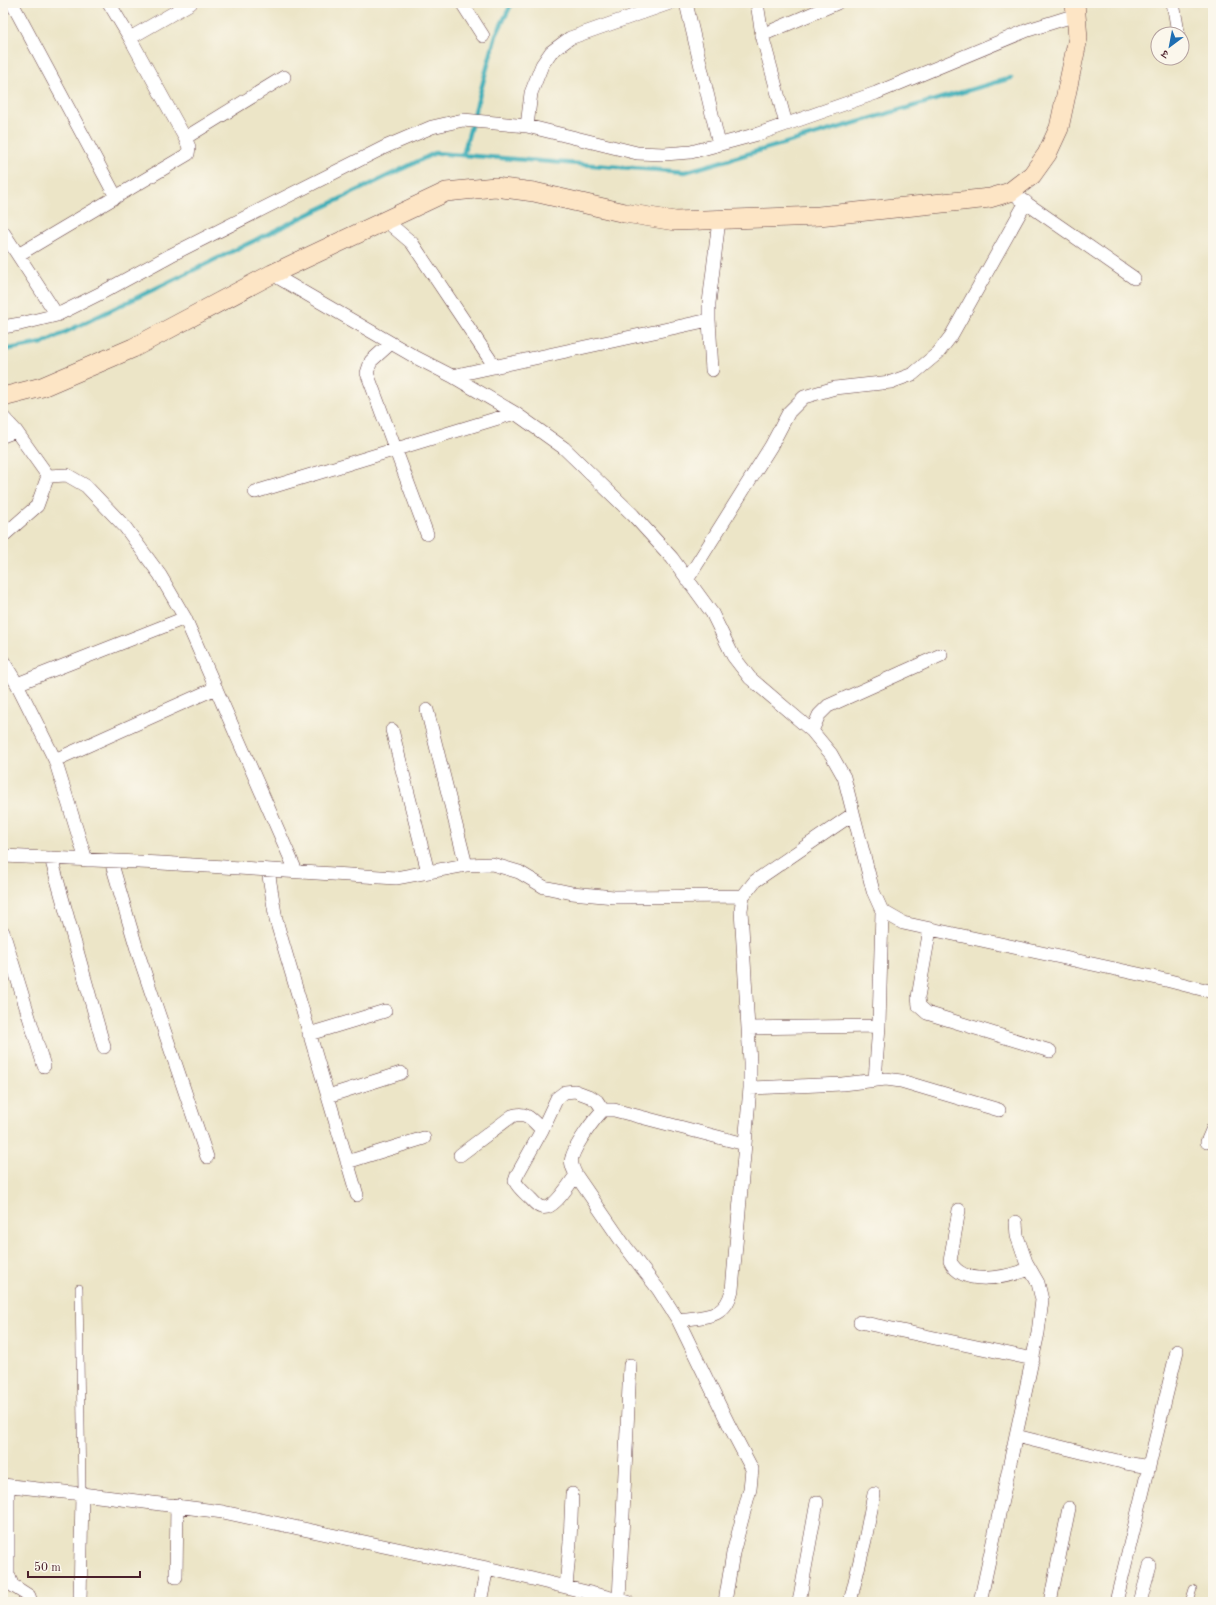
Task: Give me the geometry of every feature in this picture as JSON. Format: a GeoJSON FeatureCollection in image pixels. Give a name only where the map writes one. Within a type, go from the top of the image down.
{"type":"FeatureCollection","features":[{"type":"Feature","properties":{"kind":"street"},"geometry":{"type":"LineString","coordinates":[[12,3],[116,197]]}},
{"type":"Feature","properties":{"kind":"street"},"geometry":{"type":"LineString","coordinates":[[18,255],[188,154],[189,147],[185,138],[110,3]]}},
{"type":"Feature","properties":{"kind":"street"},"geometry":{"type":"LineString","coordinates":[[130,38],[191,3]]}},
{"type":"Feature","properties":{"kind":"street"},"geometry":{"type":"LineString","coordinates":[[462,3],[483,36]]}},
{"type":"Feature","properties":{"kind":"street"},"geometry":{"type":"LineString","coordinates":[[527,126],[531,94],[542,65],[551,52],[570,38],[670,3]]}},
{"type":"Feature","properties":{"kind":"street"},"geometry":{"type":"LineString","coordinates":[[686,3],[719,144]]}},
{"type":"Feature","properties":{"kind":"street"},"geometry":{"type":"LineString","coordinates":[[757,3],[762,35],[786,124]]}},
{"type":"Feature","properties":{"kind":"street"},"geometry":{"type":"LineString","coordinates":[[762,35],[837,3]]}},
{"type":"Feature","properties":{"kind":"street"},"geometry":{"type":"LineString","coordinates":[[1173,3],[1177,26]]}},
{"type":"Feature","properties":{"kind":"street"},"geometry":{"type":"LineString","coordinates":[[3,327],[57,315],[171,255],[385,147],[432,127],[463,120],[527,126],[637,153],[664,154],[691,152],[758,134],[876,93],[1076,9],[1078,38],[1059,128],[1048,154],[1032,175],[1010,192],[990,198],[820,216],[719,220],[675,220],[639,215],[534,192],[495,187],[446,192],[272,274],[134,348],[42,387],[3,397]]}},
{"type":"Feature","properties":{"kind":"street"},"geometry":{"type":"LineString","coordinates":[[185,138],[284,78]]}},
{"type":"Feature","properties":{"kind":"street"},"geometry":{"type":"LineString","coordinates":[[1010,192],[1134,278]]}},
{"type":"Feature","properties":{"kind":"street"},"geometry":{"type":"LineString","coordinates":[[688,580],[771,446],[789,412],[804,397],[816,393],[835,388],[891,382],[913,374],[938,353],[950,336],[1026,202]]}},
{"type":"Feature","properties":{"kind":"street"},"geometry":{"type":"LineString","coordinates":[[385,220],[412,243],[495,367]]}},
{"type":"Feature","properties":{"kind":"street"},"geometry":{"type":"LineString","coordinates":[[712,370],[709,303],[719,220]]}},
{"type":"Feature","properties":{"kind":"street"},"geometry":{"type":"LineString","coordinates":[[3,232],[57,315]]}},
{"type":"Feature","properties":{"kind":"street"},"geometry":{"type":"LineString","coordinates":[[272,274],[515,413],[564,448],[633,515],[672,558],[712,613],[733,656],[750,678],[812,731],[831,754],[844,777],[873,891],[882,911],[879,1026],[875,1080]]}},
{"type":"Feature","properties":{"kind":"street"},"geometry":{"type":"LineString","coordinates":[[452,376],[709,320]]}},
{"type":"Feature","properties":{"kind":"street"},"geometry":{"type":"LineString","coordinates":[[391,343],[371,361],[367,373],[427,534]]}},
{"type":"Feature","properties":{"kind":"street"},"geometry":{"type":"LineString","coordinates":[[255,492],[515,413]]}},
{"type":"Feature","properties":{"kind":"street"},"geometry":{"type":"LineString","coordinates":[[3,417],[16,431],[48,476]]}},
{"type":"Feature","properties":{"kind":"street"},"geometry":{"type":"LineString","coordinates":[[3,436],[16,431]]}},
{"type":"Feature","properties":{"kind":"street"},"geometry":{"type":"LineString","coordinates":[[3,536],[37,506],[48,476]]}},
{"type":"Feature","properties":{"kind":"street"},"geometry":{"type":"LineString","coordinates":[[48,476],[67,476],[86,486],[125,527],[160,575],[185,618],[296,871]]}},
{"type":"Feature","properties":{"kind":"street"},"geometry":{"type":"LineString","coordinates":[[17,684],[185,618]]}},
{"type":"Feature","properties":{"kind":"street"},"geometry":{"type":"LineString","coordinates":[[812,731],[819,715],[828,706],[941,655]]}},
{"type":"Feature","properties":{"kind":"street"},"geometry":{"type":"LineString","coordinates":[[3,661],[17,684],[55,760],[86,860]]}},
{"type":"Feature","properties":{"kind":"street"},"geometry":{"type":"LineString","coordinates":[[55,760],[216,688]]}},
{"type":"Feature","properties":{"kind":"street"},"geometry":{"type":"LineString","coordinates":[[427,710],[466,865]]}},
{"type":"Feature","properties":{"kind":"street"},"geometry":{"type":"LineString","coordinates":[[392,730],[428,872]]}},
{"type":"Feature","properties":{"kind":"street"},"geometry":{"type":"LineString","coordinates":[[678,1320],[711,1315],[723,1310],[730,1301],[732,1290],[749,1093],[748,1028],[741,910],[744,896],[755,881],[853,814]]}},
{"type":"Feature","properties":{"kind":"street"},"geometry":{"type":"LineString","coordinates":[[3,856],[296,871],[396,878],[466,865],[492,864],[519,872],[544,887],[572,893],[614,897],[744,896]]}},
{"type":"Feature","properties":{"kind":"street"},"geometry":{"type":"LineString","coordinates":[[51,858],[104,1046]]}},
{"type":"Feature","properties":{"kind":"street"},"geometry":{"type":"LineString","coordinates":[[111,861],[138,953],[207,1157]]}},
{"type":"Feature","properties":{"kind":"street"},"geometry":{"type":"LineString","coordinates":[[268,870],[276,920],[357,1195]]}},
{"type":"Feature","properties":{"kind":"street"},"geometry":{"type":"LineString","coordinates":[[882,911],[903,923],[1213,992]]}},
{"type":"Feature","properties":{"kind":"street"},"geometry":{"type":"LineString","coordinates":[[930,928],[918,997],[920,1006],[927,1013],[1050,1051]]}},
{"type":"Feature","properties":{"kind":"street"},"geometry":{"type":"LineString","coordinates":[[3,932],[44,1066]]}},
{"type":"Feature","properties":{"kind":"street"},"geometry":{"type":"LineString","coordinates":[[310,1034],[385,1012]]}},
{"type":"Feature","properties":{"kind":"street"},"geometry":{"type":"LineString","coordinates":[[748,1028],[879,1026]]}},
{"type":"Feature","properties":{"kind":"street"},"geometry":{"type":"LineString","coordinates":[[328,1096],[401,1073]]}},
{"type":"Feature","properties":{"kind":"street"},"geometry":{"type":"LineString","coordinates":[[749,1093],[886,1079],[901,1081],[999,1110]]}},
{"type":"Feature","properties":{"kind":"street"},"geometry":{"type":"LineString","coordinates":[[576,1175],[556,1201],[551,1206],[546,1208],[540,1207],[518,1187],[515,1180],[516,1175],[542,1130],[557,1098],[565,1092],[575,1091],[597,1101],[603,1110]]}},
{"type":"Feature","properties":{"kind":"street"},"geometry":{"type":"LineString","coordinates":[[725,1602],[733,1553],[750,1490],[752,1469],[678,1320],[658,1289],[622,1242],[576,1175],[572,1165],[572,1157],[595,1117],[603,1110],[614,1110],[745,1144]]}},
{"type":"Feature","properties":{"kind":"street"},"geometry":{"type":"LineString","coordinates":[[460,1155],[512,1116],[519,1114],[527,1115],[542,1130]]}},
{"type":"Feature","properties":{"kind":"street"},"geometry":{"type":"LineString","coordinates":[[1207,1142],[1213,1128]]}},
{"type":"Feature","properties":{"kind":"street"},"geometry":{"type":"LineString","coordinates":[[347,1162],[424,1138]]}},
{"type":"Feature","properties":{"kind":"street"},"geometry":{"type":"LineString","coordinates":[[959,1210],[950,1261],[958,1272],[972,1276],[995,1278],[1010,1276],[1030,1269]]}},
{"type":"Feature","properties":{"kind":"street"},"geometry":{"type":"LineString","coordinates":[[980,1602],[1033,1359],[1042,1300],[1038,1283],[1030,1269],[1017,1236],[1016,1222]]}},
{"type":"Feature","properties":{"kind":"street"},"geometry":{"type":"LineString","coordinates":[[860,1322],[1033,1359]]}},
{"type":"Feature","properties":{"kind":"street"},"geometry":{"type":"LineString","coordinates":[[1116,1602],[1177,1351]]}},
{"type":"Feature","properties":{"kind":"street"},"geometry":{"type":"LineString","coordinates":[[31,1602],[29,1596],[12,1585],[8,1573],[5,1486],[177,1505],[223,1512],[488,1568],[623,1601],[630,1365]]}},
{"type":"Feature","properties":{"kind":"street"},"geometry":{"type":"LineString","coordinates":[[1016,1436],[1126,1463],[1149,1467]]}},
{"type":"Feature","properties":{"kind":"street"},"geometry":{"type":"LineString","coordinates":[[80,1602],[82,1494]]}},
{"type":"Feature","properties":{"kind":"street"},"geometry":{"type":"LineString","coordinates":[[566,1587],[572,1494]]}},
{"type":"Feature","properties":{"kind":"street"},"geometry":{"type":"LineString","coordinates":[[850,1602],[874,1494]]}},
{"type":"Feature","properties":{"kind":"street"},"geometry":{"type":"LineString","coordinates":[[799,1602],[817,1502]]}},
{"type":"Feature","properties":{"kind":"street"},"geometry":{"type":"LineString","coordinates":[[176,1577],[177,1505]]}},
{"type":"Feature","properties":{"kind":"street"},"geometry":{"type":"LineString","coordinates":[[1050,1602],[1069,1508]]}},
{"type":"Feature","properties":{"kind":"street"},"geometry":{"type":"LineString","coordinates":[[1140,1602],[1150,1566]]}},
{"type":"Feature","properties":{"kind":"street"},"geometry":{"type":"LineString","coordinates":[[480,1602],[488,1568]]}},
{"type":"Feature","properties":{"kind":"lane"},"geometry":{"type":"LineString","coordinates":[[79,1288],[82,1494]]}},
{"type":"Feature","properties":{"kind":"lane"},"geometry":{"type":"LineString","coordinates":[[1189,1602],[1194,1589]]}},
{"type":"Feature","properties":{"kind":"waterway"},"geometry":{"type":"LineString","coordinates":[[463,155],[496,35],[512,3]]}},
{"type":"Feature","properties":{"kind":"waterway"},"geometry":{"type":"LineString","coordinates":[[3,350],[43,343],[435,153],[685,172],[1011,78]]}}]}
